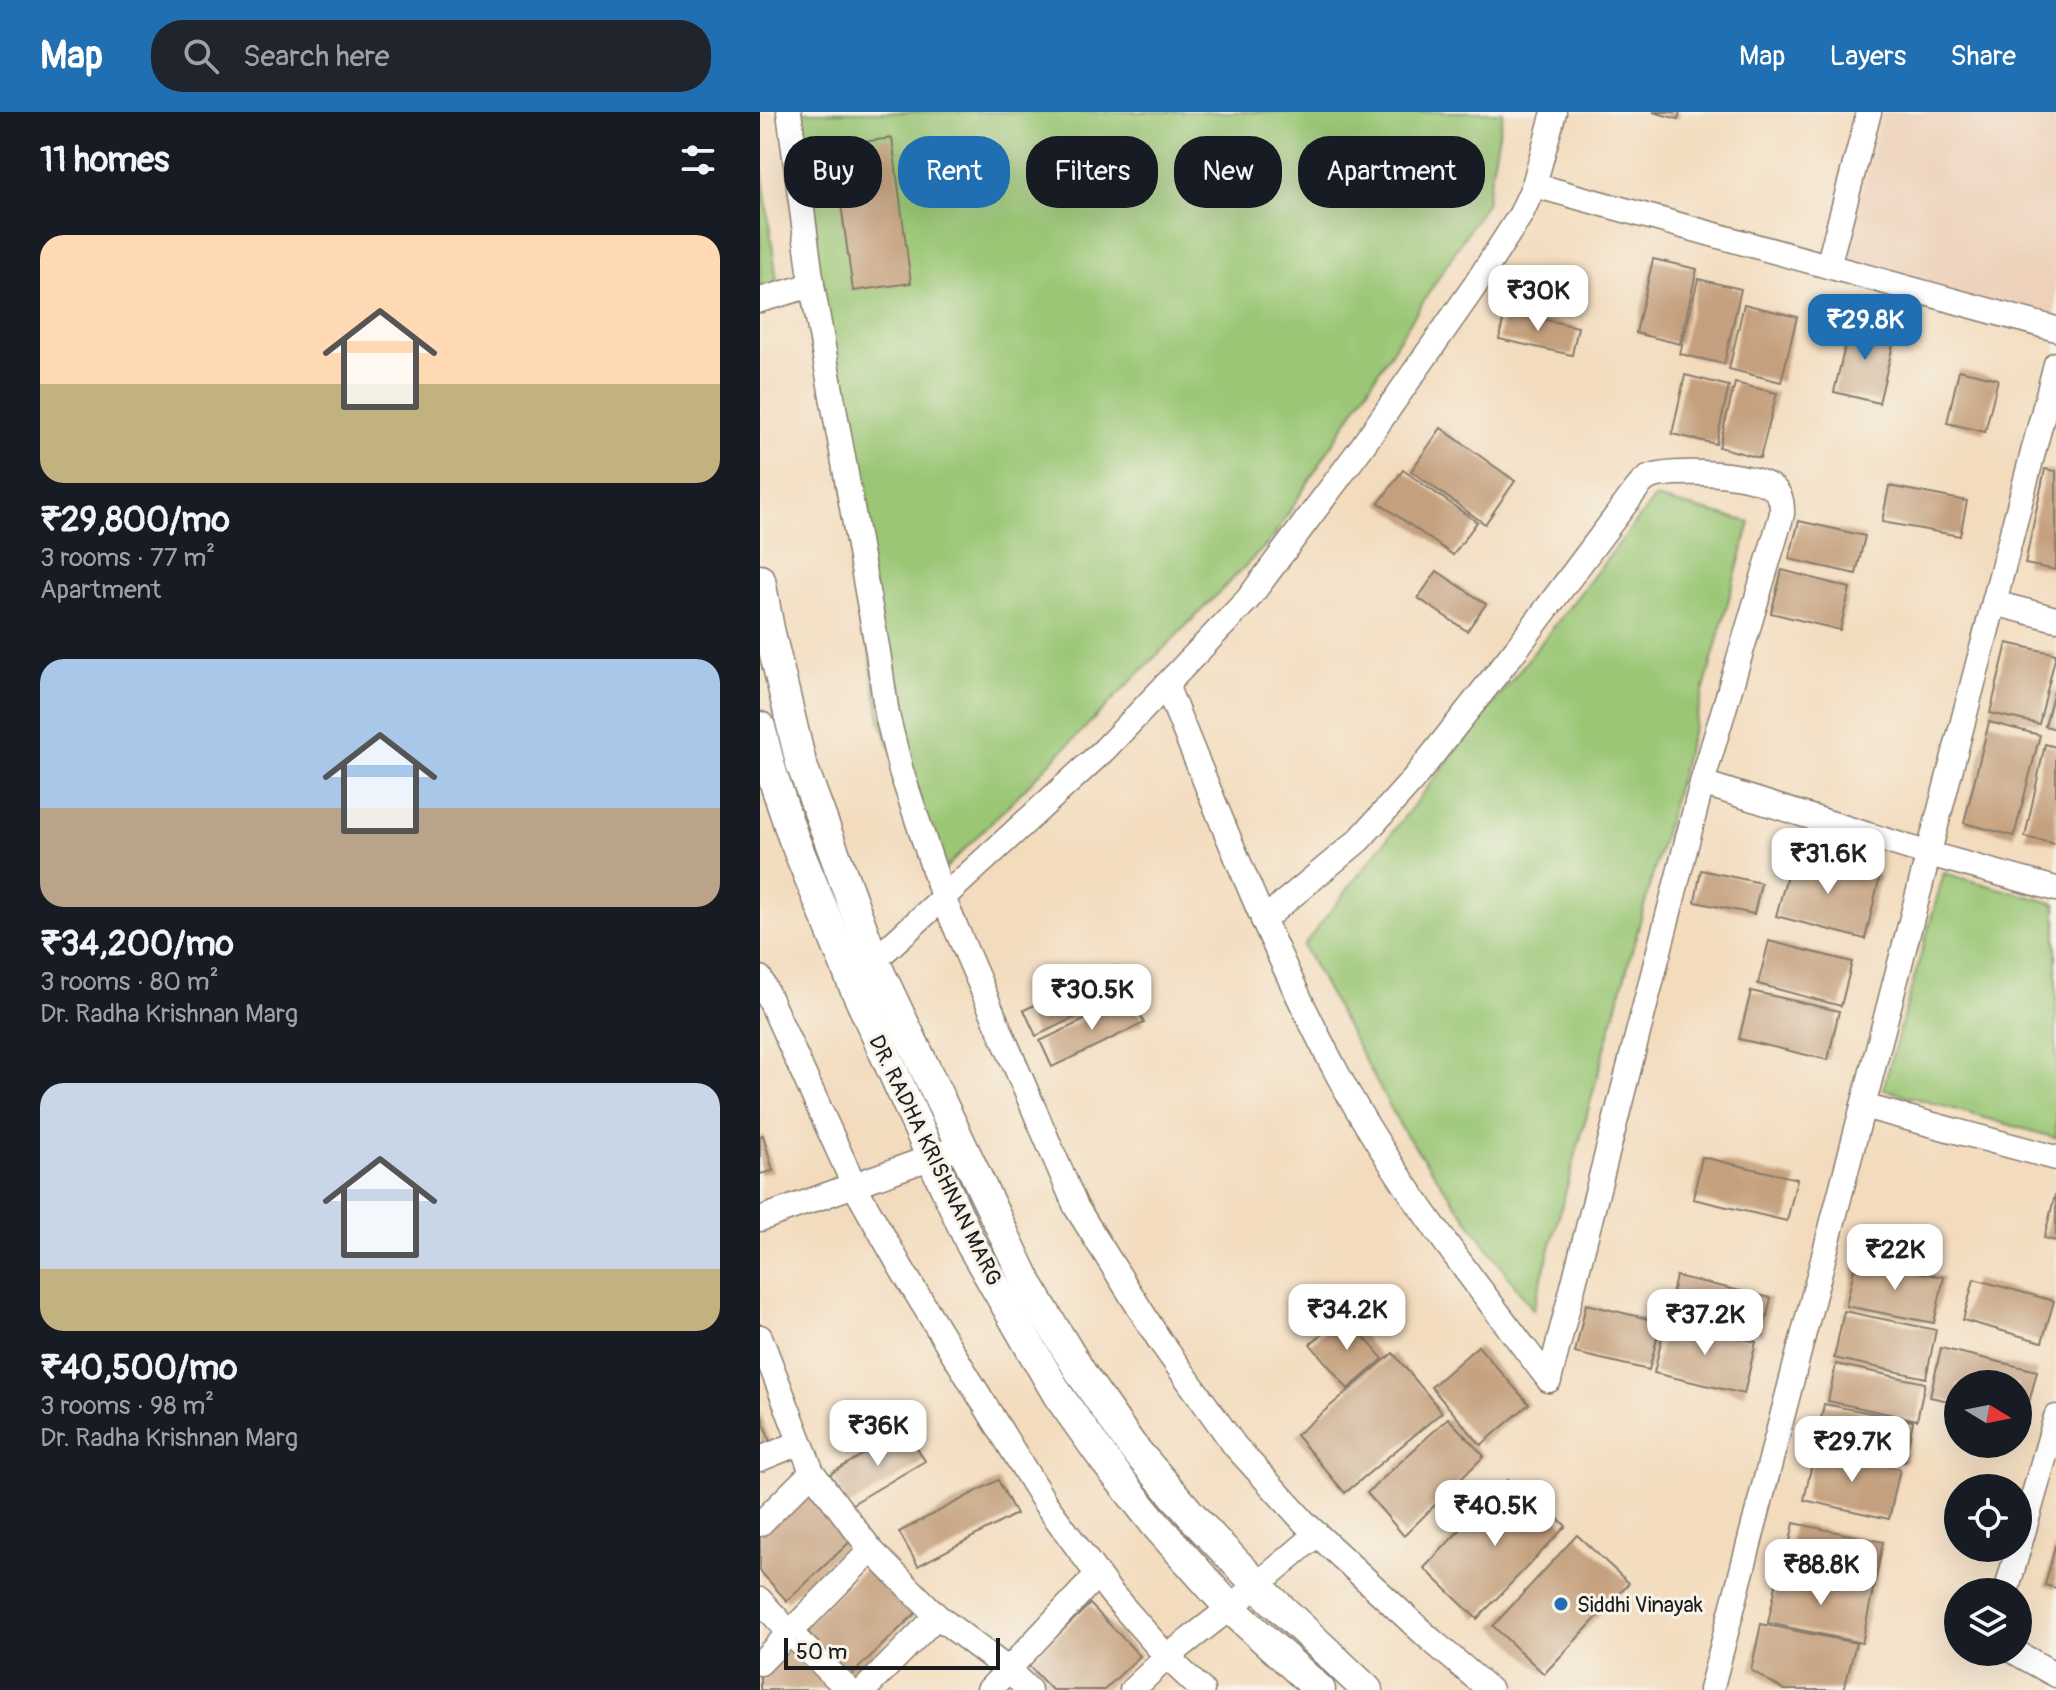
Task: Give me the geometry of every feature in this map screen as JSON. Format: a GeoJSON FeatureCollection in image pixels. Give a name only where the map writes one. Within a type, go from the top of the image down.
{"type":"FeatureCollection","features":[{"type":"Feature","properties":{"kind":"street"},"geometry":{"type":"LineString","coordinates":[[789,112],[812,285],[887,715],[901,771],[944,900],[1076,1207],[1160,1341],[1235,1446],[1317,1534],[1490,1690]]}},
{"type":"Feature","properties":{"kind":"street"},"geometry":{"type":"LineString","coordinates":[[874,961],[1104,750],[1248,599],[1361,448],[1474,287],[1521,214],[1534,185],[1554,112]]}},
{"type":"Feature","properties":{"kind":"street"},"geometry":{"type":"LineString","coordinates":[[1828,266],[1869,112]]}},
{"type":"Feature","properties":{"kind":"street"},"geometry":{"type":"LineString","coordinates":[[1534,185],[2056,329]]}},
{"type":"Feature","properties":{"kind":"street"},"geometry":{"type":"LineString","coordinates":[[760,300],[812,285]]}},
{"type":"Feature","properties":{"kind":"street"},"geometry":{"type":"LineString","coordinates":[[1711,1690],[2056,364]]}},
{"type":"Feature","properties":{"kind":"street"},"geometry":{"type":"LineString","coordinates":[[1166,685],[1263,920],[1334,1066],[1377,1141],[1451,1252],[1549,1380],[1702,783],[1782,514],[1782,501],[1775,489],[1759,481],[1734,476],[1679,473],[1647,478],[1411,782],[1359,840],[1263,920]]}},
{"type":"Feature","properties":{"kind":"street"},"geometry":{"type":"LineString","coordinates":[[760,580],[801,763],[874,961],[1028,1285],[1091,1388],[1131,1445],[1256,1584],[1367,1690]]}},
{"type":"Feature","properties":{"kind":"street"},"geometry":{"type":"LineString","coordinates":[[1994,603],[2056,619]]}},
{"type":"Feature","properties":{"kind":"street","name":"DR. RADHA KRISHNAN MARG"},"geometry":{"type":"LineString","coordinates":[[760,727],[793,837],[851,979],[971,1244],[1058,1395],[1105,1461],[1230,1608],[1320,1690]]}},
{"type":"Feature","properties":{"kind":"street"},"geometry":{"type":"LineString","coordinates":[[1702,783],[1929,854],[2056,889]]}},
{"type":"Feature","properties":{"kind":"street"},"geometry":{"type":"LineString","coordinates":[[760,978],[855,1187],[1045,1503],[1097,1575],[1167,1657],[1202,1690]]}},
{"type":"Feature","properties":{"kind":"street"},"geometry":{"type":"LineString","coordinates":[[1863,1106],[2056,1158]]}},
{"type":"Feature","properties":{"kind":"street"},"geometry":{"type":"LineString","coordinates":[[760,1219],[961,1146]]}},
{"type":"Feature","properties":{"kind":"street"},"geometry":{"type":"LineString","coordinates":[[762,1350],[812,1472],[871,1550],[937,1616],[1007,1669],[1029,1690]]}},
{"type":"Feature","properties":{"kind":"street"},"geometry":{"type":"LineString","coordinates":[[2010,1578],[2056,1417]]}},
{"type":"Feature","properties":{"kind":"street"},"geometry":{"type":"LineString","coordinates":[[760,1459],[799,1443]]}},
{"type":"Feature","properties":{"kind":"street"},"geometry":{"type":"LineString","coordinates":[[760,1524],[812,1472]]}},
{"type":"Feature","properties":{"kind":"street"},"geometry":{"type":"LineString","coordinates":[[1132,1690],[1167,1657],[1317,1534]]}},
{"type":"Feature","properties":{"kind":"street"},"geometry":{"type":"LineString","coordinates":[[760,1663],[871,1550]]}},
{"type":"Feature","properties":{"kind":"street"},"geometry":{"type":"LineString","coordinates":[[989,1690],[1097,1575]]}},
{"type":"Feature","properties":{"kind":"street"},"geometry":{"type":"LineString","coordinates":[[760,1600],[849,1690]]}},
{"type":"Feature","properties":{"kind":"street"},"geometry":{"type":"LineString","coordinates":[[864,1690],[937,1616]]}},
{"type":"Feature","properties":{"kind":"street"},"geometry":{"type":"LineString","coordinates":[[2032,1662],[2056,1675]]}},
{"type":"Feature","properties":{"kind":"shaded area"},"geometry":{"type":"Polygon","coordinates":[[[1883,112],[2056,112],[2056,321],[1844,265],[1883,112]]]}},
{"type":"Feature","properties":{"kind":"green space"},"geometry":{"type":"Polygon","coordinates":[[[788,112],[1503,112],[1485,205],[1485,136],[1298,136],[1298,208],[1483,208],[1272,539],[940,874],[880,720],[803,208],[882,208],[882,136],[792,136],[788,112]]]}},
{"type":"Feature","properties":{"kind":"green space"},"geometry":{"type":"Polygon","coordinates":[[[760,157],[778,288],[760,292],[760,157]]]}},
{"type":"Feature","properties":{"kind":"green space"},"geometry":{"type":"Polygon","coordinates":[[[1655,498],[1750,522],[1533,1310],[1402,1129],[1303,946],[1655,498]]]}},
{"type":"Feature","properties":{"kind":"green space"},"geometry":{"type":"Polygon","coordinates":[[[1944,873],[2056,904],[2056,1138],[1883,1089],[1944,873]]]}},
{"type":"Feature","properties":{"kind":"building"},"geometry":{"type":"Polygon","coordinates":[[[1653,112],[1680,112],[1678,119],[1653,112]]]}},
{"type":"Feature","properties":{"kind":"building"},"geometry":{"type":"Polygon","coordinates":[[[892,138],[898,208],[901,208],[911,283],[853,291],[842,208],[882,208],[882,139],[892,138]]]}},
{"type":"Feature","properties":{"kind":"building"},"geometry":{"type":"Polygon","coordinates":[[[1653,259],[1697,269],[1680,344],[1636,333],[1653,259]]]}},
{"type":"Feature","properties":{"kind":"building"},"geometry":{"type":"Polygon","coordinates":[[[1698,279],[1741,289],[1724,364],[1680,354],[1698,279]]]}},
{"type":"Feature","properties":{"kind":"building"},"geometry":{"type":"Polygon","coordinates":[[[1744,304],[1797,317],[1781,382],[1729,369],[1744,304]]]}},
{"type":"Feature","properties":{"kind":"building"},"geometry":{"type":"Polygon","coordinates":[[[1505,311],[1578,327],[1572,355],[1499,339],[1505,311]]]}},
{"type":"Feature","properties":{"kind":"building"},"geometry":{"type":"Polygon","coordinates":[[[1851,321],[1896,332],[1879,403],[1834,392],[1851,321]]]}},
{"type":"Feature","properties":{"kind":"building"},"geometry":{"type":"Polygon","coordinates":[[[1959,370],[1998,379],[1985,432],[1947,423],[1959,370]]]}},
{"type":"Feature","properties":{"kind":"building"},"geometry":{"type":"Polygon","coordinates":[[[1685,375],[1729,386],[1716,444],[1672,434],[1685,375]]]}},
{"type":"Feature","properties":{"kind":"building"},"geometry":{"type":"Polygon","coordinates":[[[1735,383],[1777,393],[1760,458],[1719,447],[1735,383]]]}},
{"type":"Feature","properties":{"kind":"building"},"geometry":{"type":"Polygon","coordinates":[[[1441,428],[1515,481],[1485,524],[1411,471],[1441,428]]]}},
{"type":"Feature","properties":{"kind":"building"},"geometry":{"type":"Polygon","coordinates":[[[2045,469],[2056,471],[2056,570],[2025,564],[2045,469]]]}},
{"type":"Feature","properties":{"kind":"building"},"geometry":{"type":"Polygon","coordinates":[[[1403,470],[1477,522],[1453,555],[1379,503],[1403,470]]]}},
{"type":"Feature","properties":{"kind":"building"},"geometry":{"type":"Polygon","coordinates":[[[1889,486],[1967,501],[1960,536],[1882,522],[1889,486]]]}},
{"type":"Feature","properties":{"kind":"building"},"geometry":{"type":"Polygon","coordinates":[[[1799,521],[1865,536],[1856,574],[1789,559],[1799,521]]]}},
{"type":"Feature","properties":{"kind":"building"},"geometry":{"type":"Polygon","coordinates":[[[1782,570],[1850,588],[1840,630],[1771,613],[1782,570]]]}},
{"type":"Feature","properties":{"kind":"building"},"geometry":{"type":"Polygon","coordinates":[[[1437,571],[1486,604],[1467,631],[1418,598],[1437,571]]]}},
{"type":"Feature","properties":{"kind":"building"},"geometry":{"type":"Polygon","coordinates":[[[2007,643],[2056,654],[2039,724],[1990,713],[2007,643]]]}},
{"type":"Feature","properties":{"kind":"building"},"geometry":{"type":"Polygon","coordinates":[[[2056,687],[2056,729],[2045,726],[2056,687]]]}},
{"type":"Feature","properties":{"kind":"building"},"geometry":{"type":"Polygon","coordinates":[[[1989,722],[2040,735],[2014,836],[1964,823],[1989,722]]]}},
{"type":"Feature","properties":{"kind":"building"},"geometry":{"type":"Polygon","coordinates":[[[2045,744],[2056,747],[2056,844],[2025,837],[2045,744]]]}},
{"type":"Feature","properties":{"kind":"building"},"geometry":{"type":"Polygon","coordinates":[[[1793,853],[1880,876],[1865,939],[1776,916],[1793,853]]]}},
{"type":"Feature","properties":{"kind":"building"},"geometry":{"type":"Polygon","coordinates":[[[1701,870],[1761,883],[1754,914],[1695,902],[1701,870]]]}},
{"type":"Feature","properties":{"kind":"building"},"geometry":{"type":"Polygon","coordinates":[[[1769,941],[1852,962],[1841,1006],[1758,984],[1769,941]]]}},
{"type":"Feature","properties":{"kind":"building"},"geometry":{"type":"Polygon","coordinates":[[[1115,966],[1127,992],[1036,1036],[1024,1010],[1115,966]]]}},
{"type":"Feature","properties":{"kind":"building"},"geometry":{"type":"Polygon","coordinates":[[[1751,991],[1839,1011],[1828,1060],[1739,1039],[1751,991]]]}},
{"type":"Feature","properties":{"kind":"building"},"geometry":{"type":"Polygon","coordinates":[[[1132,997],[1144,1023],[1052,1067],[1040,1041],[1132,997]]]}},
{"type":"Feature","properties":{"kind":"building"},"geometry":{"type":"Polygon","coordinates":[[[763,1135],[773,1171],[760,1174],[760,1136],[763,1135]]]}},
{"type":"Feature","properties":{"kind":"building"},"geometry":{"type":"Polygon","coordinates":[[[1702,1157],[1797,1179],[1787,1221],[1693,1199],[1702,1157]]]}},
{"type":"Feature","properties":{"kind":"building"},"geometry":{"type":"Polygon","coordinates":[[[2056,1195],[2056,1241],[2044,1238],[2056,1195]]]}},
{"type":"Feature","properties":{"kind":"building"},"geometry":{"type":"Polygon","coordinates":[[[1856,1260],[1944,1277],[1934,1323],[1846,1306],[1856,1260]]]}},
{"type":"Feature","properties":{"kind":"building"},"geometry":{"type":"Polygon","coordinates":[[[1676,1276],[1771,1298],[1763,1335],[1668,1313],[1676,1276]]]}},
{"type":"Feature","properties":{"kind":"building"},"geometry":{"type":"Polygon","coordinates":[[[1974,1279],[2054,1301],[2042,1342],[1963,1320],[1974,1279]]]}},
{"type":"Feature","properties":{"kind":"building"},"geometry":{"type":"Polygon","coordinates":[[[1586,1304],[1661,1322],[1649,1370],[1575,1353],[1586,1304]]]}},
{"type":"Feature","properties":{"kind":"building"},"geometry":{"type":"Polygon","coordinates":[[[1844,1311],[1936,1330],[1926,1378],[1834,1358],[1844,1311]]]}},
{"type":"Feature","properties":{"kind":"building"},"geometry":{"type":"Polygon","coordinates":[[[1345,1315],[1383,1359],[1348,1389],[1310,1344],[1345,1315]]]}},
{"type":"Feature","properties":{"kind":"building"},"geometry":{"type":"Polygon","coordinates":[[[1666,1320],[1756,1342],[1744,1394],[1654,1373],[1666,1320]]]}},
{"type":"Feature","properties":{"kind":"building"},"geometry":{"type":"Polygon","coordinates":[[[1478,1346],[1529,1404],[1481,1445],[1431,1387],[1478,1346]]]}},
{"type":"Feature","properties":{"kind":"building"},"geometry":{"type":"Polygon","coordinates":[[[1941,1348],[2037,1371],[2032,1391],[2032,1370],[1944,1370],[1944,1400],[1930,1397],[1941,1348]]]}},
{"type":"Feature","properties":{"kind":"building"},"geometry":{"type":"Polygon","coordinates":[[[1393,1353],[1442,1412],[1345,1493],[1296,1435],[1393,1353]]]}},
{"type":"Feature","properties":{"kind":"building"},"geometry":{"type":"Polygon","coordinates":[[[1836,1364],[1925,1383],[1917,1420],[1828,1401],[1836,1364]]]}},
{"type":"Feature","properties":{"kind":"building"},"geometry":{"type":"Polygon","coordinates":[[[1824,1404],[1913,1421],[1905,1462],[1816,1444],[1824,1404]]]}},
{"type":"Feature","properties":{"kind":"building"},"geometry":{"type":"Polygon","coordinates":[[[760,1410],[771,1445],[760,1448],[760,1410]]]}},
{"type":"Feature","properties":{"kind":"building"},"geometry":{"type":"Polygon","coordinates":[[[1448,1418],[1484,1456],[1404,1536],[1367,1493],[1448,1418]]]}},
{"type":"Feature","properties":{"kind":"building"},"geometry":{"type":"Polygon","coordinates":[[[906,1429],[925,1461],[849,1506],[830,1474],[906,1429]]]}},
{"type":"Feature","properties":{"kind":"building"},"geometry":{"type":"Polygon","coordinates":[[[1815,1450],[1900,1469],[1889,1519],[1804,1500],[1815,1450]]]}},
{"type":"Feature","properties":{"kind":"building"},"geometry":{"type":"Polygon","coordinates":[[[998,1480],[1016,1514],[918,1566],[899,1532],[998,1480]]]}},
{"type":"Feature","properties":{"kind":"building"},"geometry":{"type":"Polygon","coordinates":[[[1507,1480],[1521,1493],[1526,1487],[1566,1526],[1477,1619],[1424,1568],[1507,1480]]]}},
{"type":"Feature","properties":{"kind":"building"},"geometry":{"type":"Polygon","coordinates":[[[806,1485],[855,1537],[787,1601],[760,1571],[760,1528],[806,1485]]]}},
{"type":"Feature","properties":{"kind":"building"},"geometry":{"type":"Polygon","coordinates":[[[1794,1523],[1883,1542],[1874,1588],[1784,1569],[1794,1523]]]}},
{"type":"Feature","properties":{"kind":"building","name":"Siddhi Vinayak"},"geometry":{"type":"Polygon","coordinates":[[[1577,1535],[1629,1583],[1544,1674],[1493,1626],[1577,1535]]]}},
{"type":"Feature","properties":{"kind":"building"},"geometry":{"type":"Polygon","coordinates":[[[2056,1546],[2056,1588],[2045,1585],[2056,1546]]]}},
{"type":"Feature","properties":{"kind":"building"},"geometry":{"type":"Polygon","coordinates":[[[872,1561],[919,1610],[850,1676],[803,1627],[872,1561]]]}},
{"type":"Feature","properties":{"kind":"building"},"geometry":{"type":"Polygon","coordinates":[[[1779,1571],[1873,1590],[1862,1643],[1768,1623],[1779,1571]]]}},
{"type":"Feature","properties":{"kind":"building"},"geometry":{"type":"Polygon","coordinates":[[[1090,1604],[1140,1656],[1104,1690],[1052,1690],[1027,1664],[1090,1604]]]}},
{"type":"Feature","properties":{"kind":"building"},"geometry":{"type":"Polygon","coordinates":[[[1761,1624],[1856,1643],[1844,1690],[1784,1690],[1751,1670],[1761,1624]]]}},
{"type":"Feature","properties":{"kind":"building"},"geometry":{"type":"Polygon","coordinates":[[[795,1641],[833,1690],[760,1690],[760,1675],[795,1641]]]}},
{"type":"Feature","properties":{"kind":"place","name":"Siddhi Vinayak"},"geometry":{"type":"Point","coordinates":[1561,1604]}}]}
